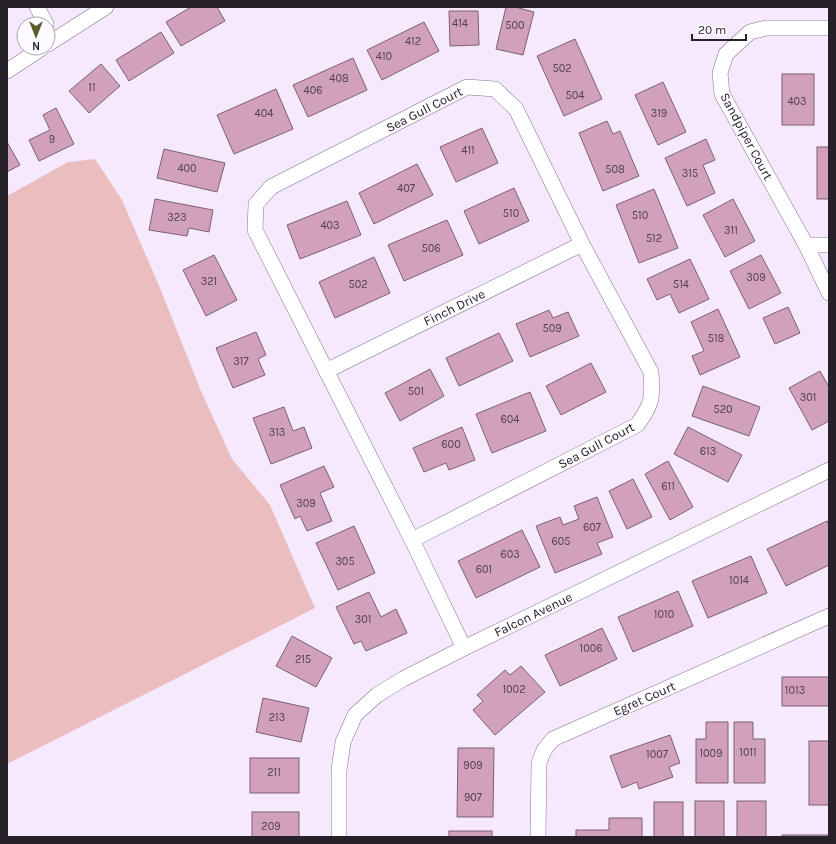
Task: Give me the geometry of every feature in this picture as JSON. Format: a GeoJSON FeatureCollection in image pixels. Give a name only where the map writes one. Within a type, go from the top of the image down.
{"type":"FeatureCollection","features":[{"type":"Feature","properties":{"kind":"street"},"geometry":{"type":"LineString","coordinates":[[37,7],[42,16]]}},
{"type":"Feature","properties":{"kind":"street"},"geometry":{"type":"LineString","coordinates":[[56,35],[106,7]]}},
{"type":"Feature","properties":{"kind":"street","name":"Sandpiper Court"},"geometry":{"type":"LineString","coordinates":[[829,28],[766,28],[750,32],[726,54],[720,73],[722,94],[806,245],[829,293]]}},
{"type":"Feature","properties":{"kind":"street"},"geometry":{"type":"LineString","coordinates":[[7,71],[27,56]]}},
{"type":"Feature","properties":{"kind":"street","name":"Sea Gull Court"},"geometry":{"type":"LineString","coordinates":[[412,540],[637,425],[647,412],[653,393],[650,372],[582,244],[516,109],[495,89],[467,86],[271,187],[256,204],[255,230],[412,540],[464,648]]}},
{"type":"Feature","properties":{"kind":"street","name":"Finch Drive"},"geometry":{"type":"LineString","coordinates":[[326,371],[582,244]]}},
{"type":"Feature","properties":{"kind":"street"},"geometry":{"type":"LineString","coordinates":[[806,245],[829,245]]}},
{"type":"Feature","properties":{"kind":"street","name":"Falcon Avenue"},"geometry":{"type":"LineString","coordinates":[[339,837],[339,770],[343,742],[355,715],[377,696],[403,679],[464,648],[829,470]]}},
{"type":"Feature","properties":{"kind":"street","name":"Egret Court"},"geometry":{"type":"LineString","coordinates":[[538,837],[539,763],[544,750],[553,739],[829,616]]}},
{"type":"Feature","properties":{"kind":"shaded area"},"geometry":{"type":"Polygon","coordinates":[[[95,159],[122,200],[160,288],[201,391],[232,459],[270,505],[315,608],[7,764],[7,196],[68,162],[95,159]]]}},
{"type":"Feature","properties":{"kind":"building"},"geometry":{"type":"Polygon","coordinates":[[[191,7],[217,7],[225,21],[181,46],[166,22],[191,7]]]}},
{"type":"Feature","properties":{"kind":"building"},"geometry":{"type":"Polygon","coordinates":[[[506,7],[515,7],[534,12],[523,55],[496,49],[506,7]]]}},
{"type":"Feature","properties":{"kind":"building"},"geometry":{"type":"Polygon","coordinates":[[[449,11],[478,11],[479,45],[450,46],[449,11]]]}},
{"type":"Feature","properties":{"kind":"building"},"geometry":{"type":"Polygon","coordinates":[[[424,22],[439,51],[382,80],[367,50],[424,22]]]}},
{"type":"Feature","properties":{"kind":"building"},"geometry":{"type":"Polygon","coordinates":[[[161,32],[174,53],[129,81],[116,60],[161,32]]]}},
{"type":"Feature","properties":{"kind":"building"},"geometry":{"type":"Polygon","coordinates":[[[575,39],[602,99],[564,116],[537,56],[575,39]]]}},
{"type":"Feature","properties":{"kind":"building"},"geometry":{"type":"Polygon","coordinates":[[[353,58],[367,90],[308,117],[293,85],[353,58]]]}},
{"type":"Feature","properties":{"kind":"building"},"geometry":{"type":"Polygon","coordinates":[[[101,64],[120,86],[89,113],[69,91],[101,64]]]}},
{"type":"Feature","properties":{"kind":"building"},"geometry":{"type":"Polygon","coordinates":[[[782,74],[814,74],[814,125],[782,125],[782,74]]]}},
{"type":"Feature","properties":{"kind":"building"},"geometry":{"type":"Polygon","coordinates":[[[663,82],[686,132],[658,145],[635,95],[663,82]]]}},
{"type":"Feature","properties":{"kind":"building"},"geometry":{"type":"Polygon","coordinates":[[[276,89],[293,129],[234,154],[217,115],[276,89]]]}},
{"type":"Feature","properties":{"kind":"building"},"geometry":{"type":"Polygon","coordinates":[[[56,108],[74,144],[39,161],[29,140],[50,130],[43,115],[56,108]]]}},
{"type":"Feature","properties":{"kind":"building"},"geometry":{"type":"Polygon","coordinates":[[[607,121],[613,134],[620,131],[639,176],[603,191],[579,133],[607,121]]]}},
{"type":"Feature","properties":{"kind":"building"},"geometry":{"type":"Polygon","coordinates":[[[482,128],[498,163],[456,182],[440,147],[482,128]]]}},
{"type":"Feature","properties":{"kind":"building"},"geometry":{"type":"Polygon","coordinates":[[[706,139],[715,160],[703,165],[715,193],[687,206],[665,158],[706,139]]]}},
{"type":"Feature","properties":{"kind":"building"},"geometry":{"type":"Polygon","coordinates":[[[7,142],[20,165],[7,172],[7,142]]]}},
{"type":"Feature","properties":{"kind":"building"},"geometry":{"type":"Polygon","coordinates":[[[817,147],[829,147],[829,199],[817,199],[817,147]]]}},
{"type":"Feature","properties":{"kind":"building"},"geometry":{"type":"Polygon","coordinates":[[[164,149],[225,163],[217,192],[157,178],[164,149]]]}},
{"type":"Feature","properties":{"kind":"building"},"geometry":{"type":"Polygon","coordinates":[[[417,164],[433,195],[374,224],[359,193],[417,164]]]}},
{"type":"Feature","properties":{"kind":"building"},"geometry":{"type":"Polygon","coordinates":[[[514,188],[529,221],[479,244],[464,211],[514,188]]]}},
{"type":"Feature","properties":{"kind":"building"},"geometry":{"type":"Polygon","coordinates":[[[654,189],[678,248],[639,263],[616,205],[654,189]]]}},
{"type":"Feature","properties":{"kind":"building"},"geometry":{"type":"Polygon","coordinates":[[[155,199],[213,210],[209,232],[189,228],[187,236],[149,230],[155,199]]]}},
{"type":"Feature","properties":{"kind":"building"},"geometry":{"type":"Polygon","coordinates":[[[733,199],[755,241],[725,257],[703,215],[733,199]]]}},
{"type":"Feature","properties":{"kind":"building"},"geometry":{"type":"Polygon","coordinates":[[[347,201],[361,235],[300,259],[287,225],[347,201]]]}},
{"type":"Feature","properties":{"kind":"building"},"geometry":{"type":"Polygon","coordinates":[[[447,220],[463,255],[404,281],[388,245],[447,220]]]}},
{"type":"Feature","properties":{"kind":"building"},"geometry":{"type":"Polygon","coordinates":[[[214,255],[237,300],[206,316],[183,270],[214,255]]]}},
{"type":"Feature","properties":{"kind":"building"},"geometry":{"type":"Polygon","coordinates":[[[761,255],[781,293],[749,309],[730,271],[761,255]]]}},
{"type":"Feature","properties":{"kind":"building"},"geometry":{"type":"Polygon","coordinates":[[[374,257],[390,293],[335,318],[319,282],[374,257]]]}},
{"type":"Feature","properties":{"kind":"building"},"geometry":{"type":"Polygon","coordinates":[[[690,259],[709,299],[679,313],[670,294],[657,300],[647,279],[690,259]]]}},
{"type":"Feature","properties":{"kind":"building"},"geometry":{"type":"Polygon","coordinates":[[[788,307],[800,333],[775,344],[763,318],[788,307]]]}},
{"type":"Feature","properties":{"kind":"building"},"geometry":{"type":"Polygon","coordinates":[[[718,309],[740,357],[700,375],[692,356],[704,351],[691,322],[718,309]]]}},
{"type":"Feature","properties":{"kind":"building"},"geometry":{"type":"Polygon","coordinates":[[[549,310],[553,318],[568,312],[579,336],[530,357],[516,324],[549,310]]]}},
{"type":"Feature","properties":{"kind":"building"},"geometry":{"type":"Polygon","coordinates":[[[256,332],[266,355],[258,359],[265,375],[233,388],[216,348],[256,332]]]}},
{"type":"Feature","properties":{"kind":"building"},"geometry":{"type":"Polygon","coordinates":[[[499,333],[513,361],[459,386],[446,358],[499,333]]]}},
{"type":"Feature","properties":{"kind":"building"},"geometry":{"type":"Polygon","coordinates":[[[591,363],[606,392],[561,415],[546,386],[591,363]]]}},
{"type":"Feature","properties":{"kind":"building"},"geometry":{"type":"Polygon","coordinates":[[[430,369],[444,396],[400,421],[385,393],[430,369]]]}},
{"type":"Feature","properties":{"kind":"building"},"geometry":{"type":"Polygon","coordinates":[[[820,371],[829,387],[829,421],[812,430],[789,388],[820,371]]]}},
{"type":"Feature","properties":{"kind":"building"},"geometry":{"type":"Polygon","coordinates":[[[703,386],[760,407],[749,436],[692,416],[703,386]]]}},
{"type":"Feature","properties":{"kind":"building"},"geometry":{"type":"Polygon","coordinates":[[[530,392],[546,431],[492,453],[476,414],[530,392]]]}},
{"type":"Feature","properties":{"kind":"building"},"geometry":{"type":"Polygon","coordinates":[[[284,407],[293,431],[304,427],[312,448],[271,464],[253,418],[284,407]]]}},
{"type":"Feature","properties":{"kind":"building"},"geometry":{"type":"Polygon","coordinates":[[[462,427],[475,460],[449,470],[446,463],[424,472],[413,448],[462,427]]]}},
{"type":"Feature","properties":{"kind":"building"},"geometry":{"type":"Polygon","coordinates":[[[688,427],[742,455],[728,482],[674,454],[688,427]]]}},
{"type":"Feature","properties":{"kind":"building"},"geometry":{"type":"Polygon","coordinates":[[[668,461],[693,507],[670,520],[645,474],[668,461]]]}},
{"type":"Feature","properties":{"kind":"building"},"geometry":{"type":"Polygon","coordinates":[[[324,466],[334,487],[320,493],[332,521],[307,531],[300,516],[295,519],[280,485],[324,466]]]}},
{"type":"Feature","properties":{"kind":"building"},"geometry":{"type":"Polygon","coordinates":[[[633,479],[652,517],[627,529],[609,491],[633,479]]]}},
{"type":"Feature","properties":{"kind":"building"},"geometry":{"type":"Polygon","coordinates":[[[597,497],[613,537],[597,543],[602,554],[555,573],[536,526],[560,517],[563,525],[579,519],[574,506],[597,497]]]}},
{"type":"Feature","properties":{"kind":"building"},"geometry":{"type":"Polygon","coordinates":[[[827,521],[829,526],[829,565],[786,586],[767,549],[827,521]]]}},
{"type":"Feature","properties":{"kind":"building"},"geometry":{"type":"Polygon","coordinates":[[[354,526],[375,573],[338,590],[316,543],[354,526]]]}},
{"type":"Feature","properties":{"kind":"building"},"geometry":{"type":"Polygon","coordinates":[[[522,530],[540,567],[476,598],[458,561],[522,530]]]}},
{"type":"Feature","properties":{"kind":"building"},"geometry":{"type":"Polygon","coordinates":[[[751,556],[767,593],[708,618],[692,581],[751,556]]]}},
{"type":"Feature","properties":{"kind":"building"},"geometry":{"type":"Polygon","coordinates":[[[678,591],[693,626],[633,652],[618,617],[678,591]]]}},
{"type":"Feature","properties":{"kind":"building"},"geometry":{"type":"Polygon","coordinates":[[[369,592],[381,617],[396,609],[407,633],[366,651],[361,641],[354,644],[336,607],[369,592]]]}},
{"type":"Feature","properties":{"kind":"building"},"geometry":{"type":"Polygon","coordinates":[[[602,628],[617,659],[560,686],[545,655],[602,628]]]}},
{"type":"Feature","properties":{"kind":"building"},"geometry":{"type":"Polygon","coordinates":[[[292,636],[332,658],[316,687],[276,666],[292,636]]]}},
{"type":"Feature","properties":{"kind":"building"},"geometry":{"type":"Polygon","coordinates":[[[521,666],[545,692],[495,735],[473,710],[483,701],[477,695],[505,670],[510,675],[521,666]]]}},
{"type":"Feature","properties":{"kind":"building"},"geometry":{"type":"Polygon","coordinates":[[[782,677],[829,677],[829,706],[782,706],[782,677]]]}},
{"type":"Feature","properties":{"kind":"building"},"geometry":{"type":"Polygon","coordinates":[[[263,698],[309,708],[301,742],[256,732],[263,698]]]}},
{"type":"Feature","properties":{"kind":"building"},"geometry":{"type":"Polygon","coordinates":[[[706,722],[728,722],[728,783],[696,783],[696,739],[706,739],[706,722]]]}},
{"type":"Feature","properties":{"kind":"building"},"geometry":{"type":"Polygon","coordinates":[[[734,722],[753,722],[753,739],[765,739],[765,783],[734,783],[734,722]]]}},
{"type":"Feature","properties":{"kind":"building"},"geometry":{"type":"Polygon","coordinates":[[[670,735],[680,763],[669,767],[673,777],[639,789],[637,782],[622,788],[610,756],[670,735]]]}},
{"type":"Feature","properties":{"kind":"building"},"geometry":{"type":"Polygon","coordinates":[[[809,741],[829,741],[829,805],[809,805],[809,741]]]}},
{"type":"Feature","properties":{"kind":"building"},"geometry":{"type":"Polygon","coordinates":[[[458,748],[494,748],[493,817],[457,817],[458,748]]]}},
{"type":"Feature","properties":{"kind":"building"},"geometry":{"type":"Polygon","coordinates":[[[250,758],[299,758],[299,793],[250,793],[250,758]]]}},
{"type":"Feature","properties":{"kind":"building"},"geometry":{"type":"Polygon","coordinates":[[[695,801],[724,801],[724,837],[695,837],[695,801]]]}},
{"type":"Feature","properties":{"kind":"building"},"geometry":{"type":"Polygon","coordinates":[[[737,801],[766,801],[766,837],[737,837],[737,801]]]}},
{"type":"Feature","properties":{"kind":"building"},"geometry":{"type":"Polygon","coordinates":[[[654,802],[683,802],[683,837],[654,837],[654,802]]]}},
{"type":"Feature","properties":{"kind":"building"},"geometry":{"type":"Polygon","coordinates":[[[252,812],[299,812],[299,837],[252,837],[252,812]]]}},
{"type":"Feature","properties":{"kind":"building"},"geometry":{"type":"Polygon","coordinates":[[[609,818],[642,818],[642,837],[576,837],[576,830],[609,830],[609,818]]]}},
{"type":"Feature","properties":{"kind":"building"},"geometry":{"type":"Polygon","coordinates":[[[449,831],[492,831],[492,837],[449,837],[449,831]]]}},
{"type":"Feature","properties":{"kind":"building"},"geometry":{"type":"Polygon","coordinates":[[[782,835],[829,835],[829,837],[782,837],[782,835]]]}}]}
